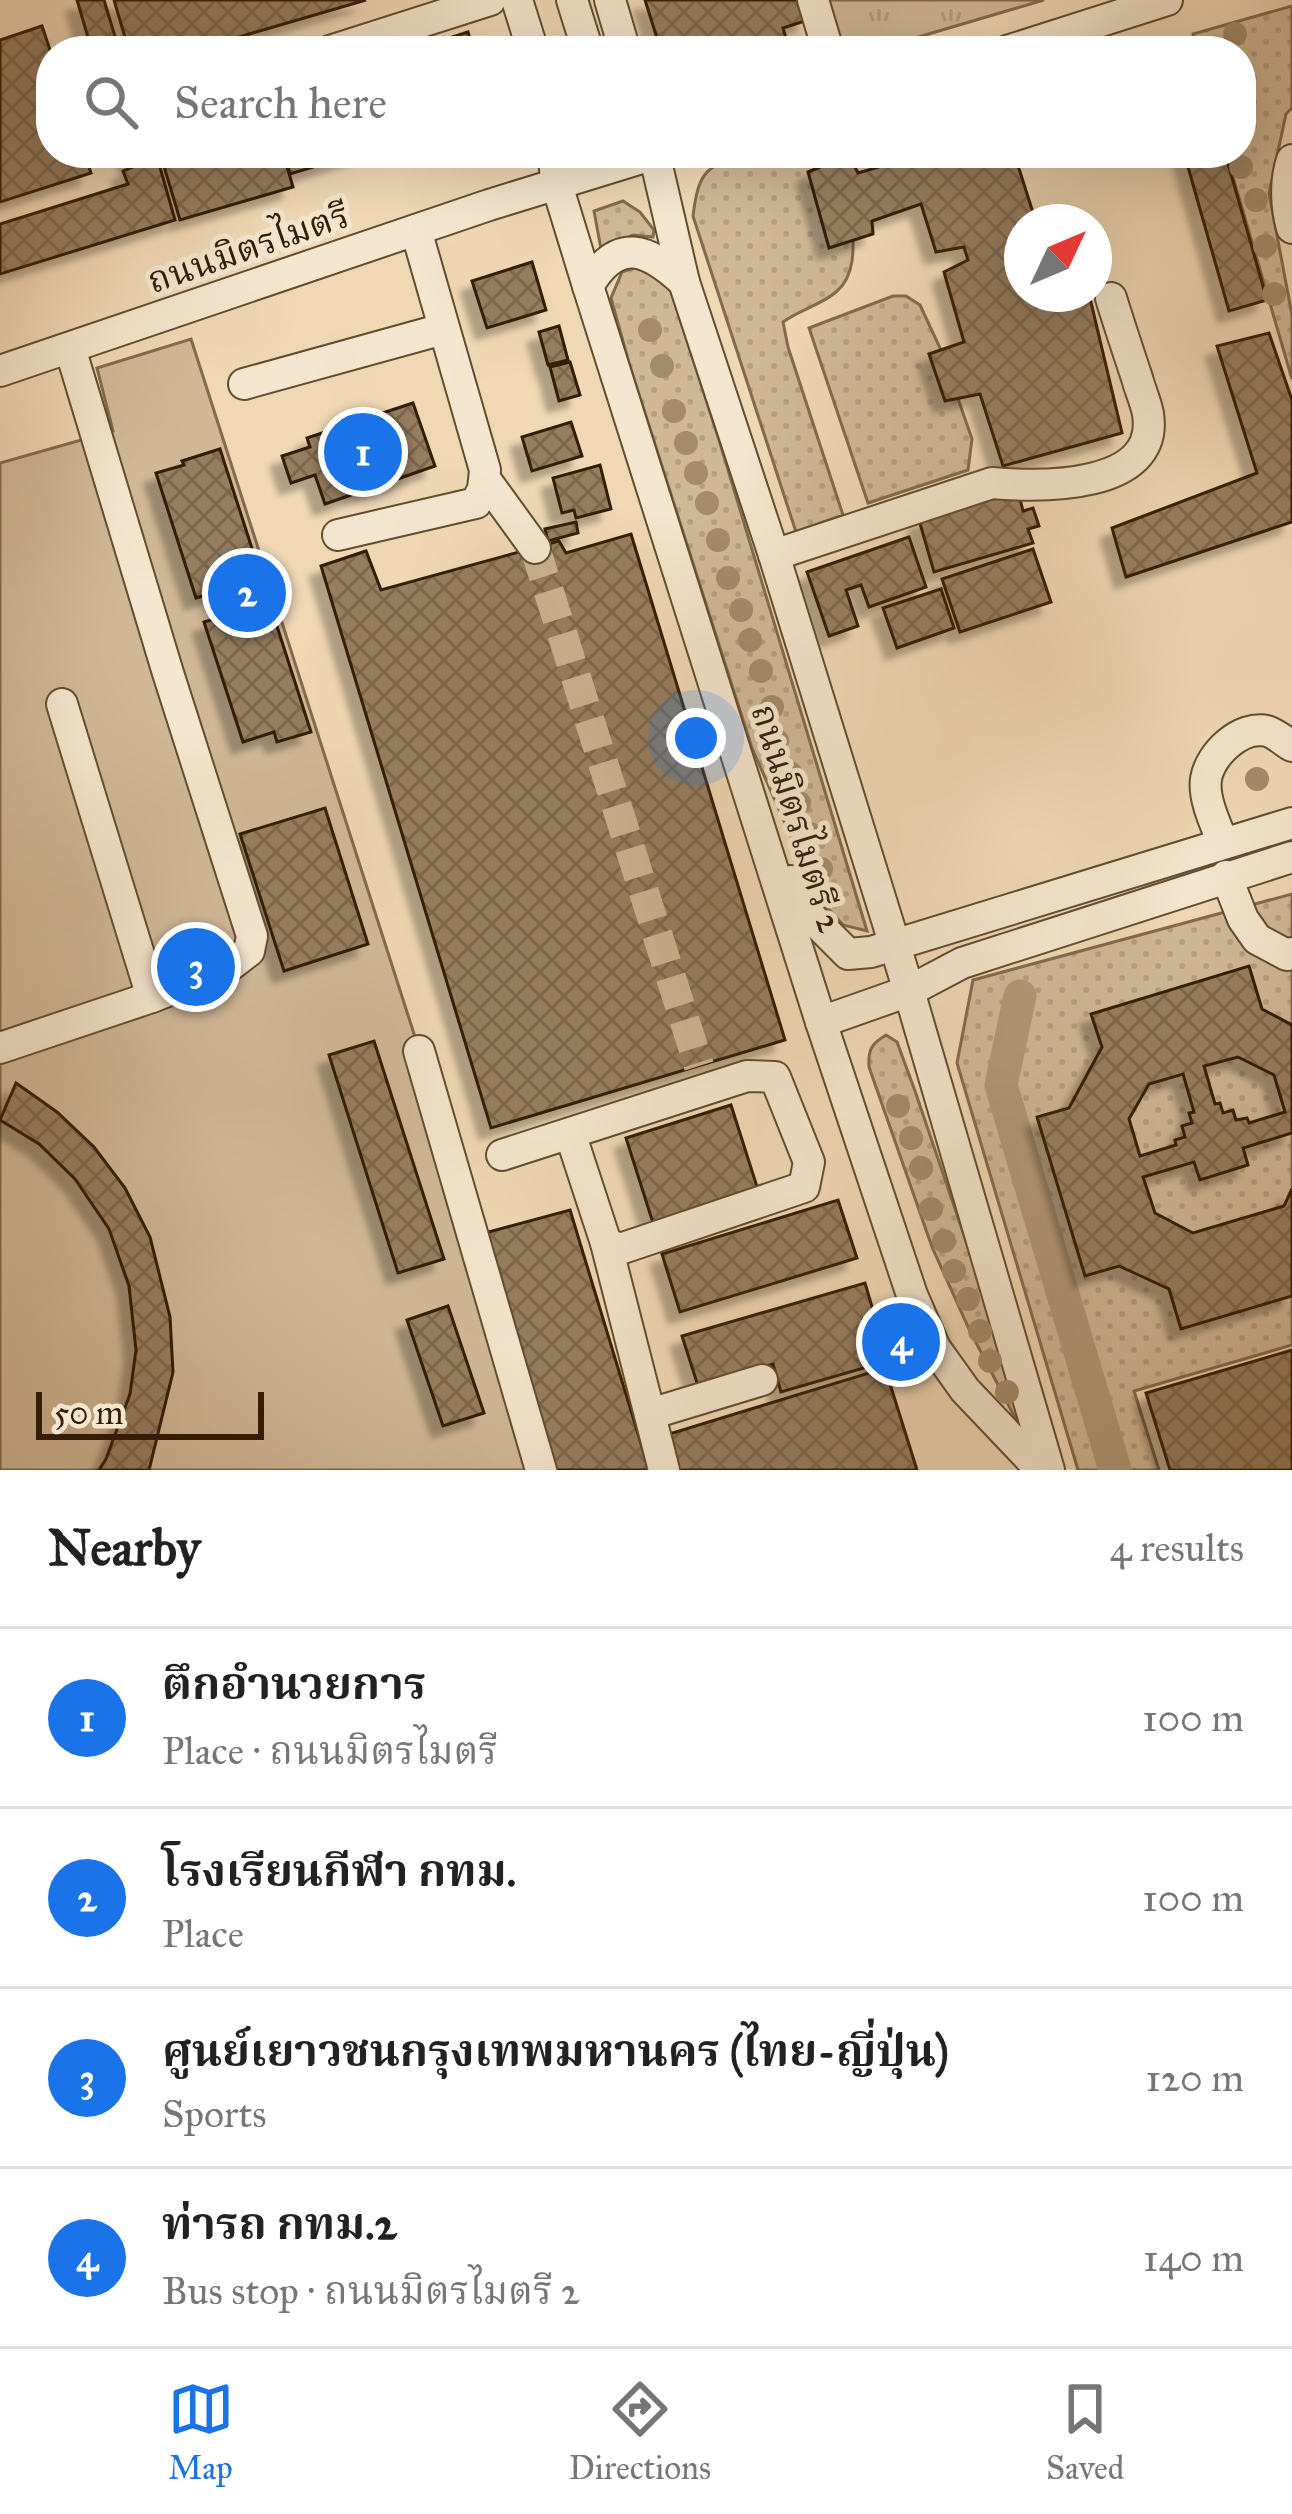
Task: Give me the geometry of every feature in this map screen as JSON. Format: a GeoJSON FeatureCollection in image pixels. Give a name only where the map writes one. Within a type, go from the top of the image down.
{"type":"FeatureCollection","features":[{"type":"Feature","properties":{"kind":"street"},"geometry":{"type":"LineString","coordinates":[[377,36],[490,0]]}},
{"type":"Feature","properties":{"kind":"street"},"geometry":{"type":"LineString","coordinates":[[517,0],[528,36]]}},
{"type":"Feature","properties":{"kind":"street"},"geometry":{"type":"LineString","coordinates":[[572,0],[583,36]]}},
{"type":"Feature","properties":{"kind":"street"},"geometry":{"type":"LineString","coordinates":[[610,0],[621,36]]}},
{"type":"Feature","properties":{"kind":"street"},"geometry":{"type":"LineString","coordinates":[[813,0],[824,36]]}},
{"type":"Feature","properties":{"kind":"street"},"geometry":{"type":"LineString","coordinates":[[1053,36],[1164,0]]}},
{"type":"Feature","properties":{"kind":"street"},"geometry":{"type":"LineString","coordinates":[[1292,160],[1288,212],[1292,227]]}},
{"type":"Feature","properties":{"kind":"street","name":"ถนนมิตรไมตรี 2"},"geometry":{"type":"LineString","coordinates":[[554,168],[820,1022],[912,1295],[935,1348],[987,1416],[1045,1470]]}},
{"type":"Feature","properties":{"kind":"street"},"geometry":{"type":"LineString","coordinates":[[556,185],[573,168]]}},
{"type":"Feature","properties":{"kind":"street","name":"ถนนมิตรไมตรี"},"geometry":{"type":"LineString","coordinates":[[0,371],[609,168]]}},
{"type":"Feature","properties":{"kind":"street","name":"ถนนมิตรไมตรี 2"},"geometry":{"type":"LineString","coordinates":[[658,168],[684,282],[909,991],[1045,1470]]}},
{"type":"Feature","properties":{"kind":"street"},"geometry":{"type":"LineString","coordinates":[[416,230],[485,479],[535,548]]}},
{"type":"Feature","properties":{"kind":"street"},"geometry":{"type":"LineString","coordinates":[[588,286],[599,269],[629,252],[661,260],[684,282]]}},
{"type":"Feature","properties":{"kind":"street"},"geometry":{"type":"LineString","coordinates":[[774,555],[992,483],[1091,479],[1124,469],[1143,452],[1149,418],[1112,301]]}},
{"type":"Feature","properties":{"kind":"street"},"geometry":{"type":"LineString","coordinates":[[244,383],[443,328]]}},
{"type":"Feature","properties":{"kind":"street"},"geometry":{"type":"LineString","coordinates":[[0,1048],[228,967],[249,951],[253,936],[70,348]]}},
{"type":"Feature","properties":{"kind":"street"},"geometry":{"type":"LineString","coordinates":[[338,535],[476,503],[485,479]]}},
{"type":"Feature","properties":{"kind":"street"},"geometry":{"type":"LineString","coordinates":[[62,704],[152,997]]}},
{"type":"Feature","properties":{"kind":"street"},"geometry":{"type":"LineString","coordinates":[[1222,843],[1206,779],[1219,750],[1244,734],[1267,731],[1292,746]]}},
{"type":"Feature","properties":{"kind":"street"},"geometry":{"type":"LineString","coordinates":[[759,823],[811,917],[848,954],[871,952],[1292,823]]}},
{"type":"Feature","properties":{"kind":"street"},"geometry":{"type":"LineString","coordinates":[[820,1022],[909,991],[962,963],[1292,857]]}},
{"type":"Feature","properties":{"kind":"street"},"geometry":{"type":"LineString","coordinates":[[1226,876],[1243,919],[1257,938],[1287,955],[1292,952]]}},
{"type":"Feature","properties":{"kind":"street"},"geometry":{"type":"LineString","coordinates":[[419,1051],[541,1470]]}},
{"type":"Feature","properties":{"kind":"street"},"geometry":{"type":"LineString","coordinates":[[502,1155],[570,1133],[702,1078],[775,1077],[809,1162],[804,1187],[620,1249],[606,1243]]}},
{"type":"Feature","properties":{"kind":"street"},"geometry":{"type":"LineString","coordinates":[[570,1133],[606,1243],[664,1470]]}},
{"type":"Feature","properties":{"kind":"street"},"geometry":{"type":"LineString","coordinates":[[650,1414],[762,1380]]}},
{"type":"Feature","properties":{"kind":"green space"},"geometry":{"type":"Polygon","coordinates":[[[829,0],[1044,0],[922,36],[839,36],[829,0]]]}},
{"type":"Feature","properties":{"kind":"green space"},"geometry":{"type":"Polygon","coordinates":[[[1292,6],[1292,108],[1286,114],[1269,193],[1292,315],[1292,379],[1230,168],[1256,168],[1256,36],[1193,34],[1292,6]]]}},
{"type":"Feature","properties":{"kind":"green space"},"geometry":{"type":"Polygon","coordinates":[[[937,168],[852,215],[853,256],[843,285],[783,322],[843,515],[796,532],[693,216],[698,188],[708,171],[937,168]]]}},
{"type":"Feature","properties":{"kind":"green space"},"geometry":{"type":"Polygon","coordinates":[[[623,201],[640,212],[654,230],[653,237],[633,235],[601,249],[594,211],[623,201]]]}},
{"type":"Feature","properties":{"kind":"green space"},"geometry":{"type":"Polygon","coordinates":[[[649,269],[669,285],[867,931],[843,925],[817,896],[752,748],[611,298],[622,272],[649,269]]]}},
{"type":"Feature","properties":{"kind":"green space"},"geometry":{"type":"Polygon","coordinates":[[[893,296],[906,296],[920,305],[972,439],[968,470],[868,503],[809,328],[893,296]]]}},
{"type":"Feature","properties":{"kind":"green space"},"geometry":{"type":"Polygon","coordinates":[[[191,339],[554,1470],[0,1470],[0,463],[113,431],[97,368],[191,339]]]}},
{"type":"Feature","properties":{"kind":"green space"},"geometry":{"type":"Polygon","coordinates":[[[1292,894],[1292,1345],[1134,1391],[1159,1470],[1078,1470],[957,1063],[973,980],[1292,894]]]}},
{"type":"Feature","properties":{"kind":"green space"},"geometry":{"type":"Polygon","coordinates":[[[886,1035],[897,1042],[915,1091],[1022,1406],[1025,1437],[932,1247],[869,1067],[872,1048],[886,1035]]]}},
{"type":"Feature","properties":{"kind":"building"},"geometry":{"type":"Polygon","coordinates":[[[77,0],[104,0],[115,36],[88,36],[77,0]]]}},
{"type":"Feature","properties":{"kind":"building"},"geometry":{"type":"Polygon","coordinates":[[[114,0],[366,0],[242,36],[125,36],[114,0]]]}},
{"type":"Feature","properties":{"kind":"building"},"geometry":{"type":"Polygon","coordinates":[[[645,0],[801,0],[808,20],[783,28],[785,36],[656,36],[645,0]]]}},
{"type":"Feature","properties":{"kind":"building"},"geometry":{"type":"Polygon","coordinates":[[[42,26],[45,36],[36,36],[36,168],[89,168],[91,173],[0,202],[0,40],[42,26]]]}},
{"type":"Feature","properties":{"kind":"building"},"geometry":{"type":"Polygon","coordinates":[[[160,168],[175,220],[0,274],[0,224],[128,184],[123,171],[160,168]]]}},
{"type":"Feature","properties":{"kind":"building"},"geometry":{"type":"Polygon","coordinates":[[[164,168],[287,168],[293,187],[180,220],[164,168]]]}},
{"type":"Feature","properties":{"kind":"building"},"geometry":{"type":"Polygon","coordinates":[[[856,168],[858,173],[875,168],[1019,168],[1030,204],[1004,204],[1004,312],[1093,312],[1122,433],[1003,466],[980,394],[945,401],[929,354],[964,342],[944,272],[968,260],[964,247],[936,252],[921,204],[872,221],[873,234],[829,248],[808,172],[856,168]]]}},
{"type":"Feature","properties":{"kind":"building"},"geometry":{"type":"Polygon","coordinates":[[[1188,168],[1229,168],[1267,300],[1229,311],[1188,168]]]}},
{"type":"Feature","properties":{"kind":"building"},"geometry":{"type":"Polygon","coordinates":[[[532,262],[546,310],[487,328],[472,281],[532,262]]]}},
{"type":"Feature","properties":{"kind":"building"},"geometry":{"type":"Polygon","coordinates":[[[559,326],[568,360],[548,365],[539,332],[559,326]]]}},
{"type":"Feature","properties":{"kind":"building"},"geometry":{"type":"Polygon","coordinates":[[[1269,333],[1292,400],[1292,522],[1126,577],[1112,528],[1257,473],[1217,346],[1269,333]]]}},
{"type":"Feature","properties":{"kind":"building"},"geometry":{"type":"Polygon","coordinates":[[[570,362],[580,395],[559,401],[550,367],[570,362]]]}},
{"type":"Feature","properties":{"kind":"building"},"geometry":{"type":"Polygon","coordinates":[[[413,403],[435,466],[325,504],[315,475],[291,483],[282,456],[310,447],[307,438],[413,403]]]}},
{"type":"Feature","properties":{"kind":"building"},"geometry":{"type":"Polygon","coordinates":[[[571,422],[582,456],[532,471],[522,437],[571,422]]]}},
{"type":"Feature","properties":{"kind":"building"},"geometry":{"type":"Polygon","coordinates":[[[220,449],[311,732],[277,742],[274,732],[243,742],[204,622],[234,613],[226,588],[196,598],[156,473],[220,449]]]}},
{"type":"Feature","properties":{"kind":"building"},"geometry":{"type":"Polygon","coordinates":[[[600,465],[611,509],[576,518],[574,510],[562,513],[553,478],[600,465]]]}},
{"type":"Feature","properties":{"kind":"building"},"geometry":{"type":"Polygon","coordinates":[[[1018,491],[1023,511],[1033,508],[1039,526],[1028,529],[1033,543],[934,572],[919,520],[1018,491]]]}},
{"type":"Feature","properties":{"kind":"building"},"geometry":{"type":"Polygon","coordinates":[[[576,522],[578,533],[548,541],[545,529],[576,522]]]}},
{"type":"Feature","properties":{"kind":"building"},"geometry":{"type":"Polygon","coordinates":[[[631,534],[785,1040],[491,1128],[321,566],[366,551],[381,590],[559,541],[566,553],[631,534]]]}},
{"type":"Feature","properties":{"kind":"building"},"geometry":{"type":"Polygon","coordinates":[[[909,537],[926,587],[869,607],[861,585],[846,590],[858,626],[829,636],[807,572],[909,537]]]}},
{"type":"Feature","properties":{"kind":"building"},"geometry":{"type":"Polygon","coordinates":[[[1033,549],[1051,602],[960,632],[942,579],[1033,549]]]}},
{"type":"Feature","properties":{"kind":"building"},"geometry":{"type":"Polygon","coordinates":[[[941,589],[954,628],[897,648],[883,608],[941,589]]]}},
{"type":"Feature","properties":{"kind":"building"},"geometry":{"type":"Polygon","coordinates":[[[325,808],[368,944],[284,971],[240,834],[325,808]]]}},
{"type":"Feature","properties":{"kind":"building"},"geometry":{"type":"Polygon","coordinates":[[[1249,966],[1262,1009],[1292,1025],[1292,1133],[1243,1148],[1248,1165],[1200,1180],[1194,1162],[1143,1177],[1155,1213],[1193,1233],[1284,1206],[1292,1189],[1292,1296],[1181,1329],[1169,1289],[1119,1266],[1085,1276],[1037,1117],[1069,1108],[1102,1047],[1091,1014],[1249,966]],[[1238,1057],[1204,1066],[1215,1104],[1220,1103],[1223,1113],[1233,1110],[1236,1120],[1247,1118],[1249,1123],[1285,1112],[1274,1075],[1238,1057]],[[1183,1074],[1149,1084],[1129,1119],[1140,1156],[1176,1145],[1175,1140],[1185,1137],[1182,1126],[1192,1123],[1189,1113],[1194,1112],[1183,1074]]]}},
{"type":"Feature","properties":{"kind":"building"},"geometry":{"type":"Polygon","coordinates":[[[374,1041],[444,1259],[398,1273],[329,1055],[374,1041]]]}},
{"type":"Feature","properties":{"kind":"building"},"geometry":{"type":"Polygon","coordinates":[[[16,1083],[94,1147],[125,1188],[150,1237],[170,1317],[173,1372],[149,1470],[99,1470],[130,1394],[136,1350],[129,1286],[109,1229],[75,1179],[39,1144],[0,1120],[16,1083]]]}},
{"type":"Feature","properties":{"kind":"building"},"geometry":{"type":"Polygon","coordinates":[[[731,1105],[759,1193],[654,1226],[626,1138],[731,1105]]]}},
{"type":"Feature","properties":{"kind":"building"},"geometry":{"type":"Polygon","coordinates":[[[838,1200],[857,1258],[680,1312],[662,1254],[838,1200]]]}},
{"type":"Feature","properties":{"kind":"building"},"geometry":{"type":"Polygon","coordinates":[[[570,1210],[649,1470],[556,1470],[481,1234],[570,1210]]]}},
{"type":"Feature","properties":{"kind":"building"},"geometry":{"type":"Polygon","coordinates":[[[865,1283],[888,1361],[781,1392],[773,1364],[698,1386],[682,1336],[865,1283]]]}},
{"type":"Feature","properties":{"kind":"building"},"geometry":{"type":"Polygon","coordinates":[[[448,1306],[484,1413],[443,1426],[407,1320],[448,1306]]]}},
{"type":"Feature","properties":{"kind":"building"},"geometry":{"type":"Polygon","coordinates":[[[1292,1350],[1292,1470],[1170,1470],[1146,1393],[1292,1350]]]}},
{"type":"Feature","properties":{"kind":"building"},"geometry":{"type":"Polygon","coordinates":[[[885,1368],[917,1470],[677,1470],[666,1435],[885,1368]]]}},
{"type":"Feature","properties":{"kind":"waterway"},"geometry":{"type":"LineString","coordinates":[[1020,996],[1001,1085],[1115,1470]]}},
{"type":"Feature","properties":{"kind":"tunnel"},"geometry":{"type":"LineString","coordinates":[[535,548],[699,1066]]}},
{"type":"Feature","properties":{"kind":"place","name":"ตึกอำนวยการ"},"geometry":{"type":"Point","coordinates":[363,452]}},
{"type":"Feature","properties":{"kind":"place","name":"โรงเรียนกีฬา กทม."},"geometry":{"type":"Point","coordinates":[247,593]}},
{"type":"Feature","properties":{"kind":"place","name":"ศูนย์เยาวชนกรุงเทพมหานคร (ไทย-ญี่ปุ่น)"},"geometry":{"type":"Point","coordinates":[196,967]}},
{"type":"Feature","properties":{"kind":"place","name":"ท่ารถ กทม.2"},"geometry":{"type":"Point","coordinates":[901,1342]}}]}
